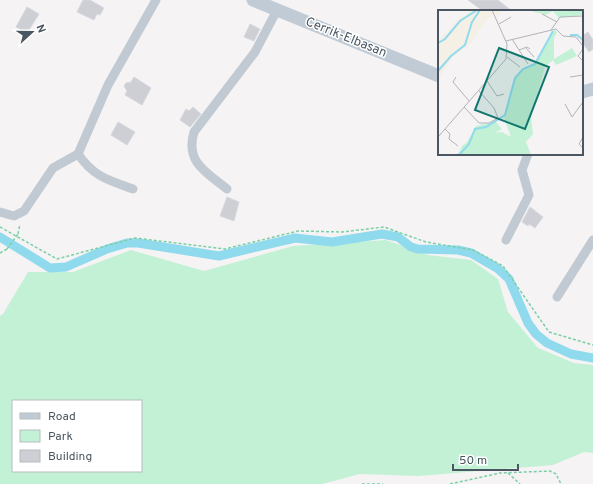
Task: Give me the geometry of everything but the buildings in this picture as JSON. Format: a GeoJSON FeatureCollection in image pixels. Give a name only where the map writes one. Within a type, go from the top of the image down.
{"type":"FeatureCollection","features":[{"type":"Feature","properties":{"kind":"main road","name":"Cerrik-Elbasan"},"geometry":{"type":"LineString","coordinates":[[253,0],[438,76]]}},
{"type":"Feature","properties":{"kind":"main road"},"geometry":{"type":"LineString","coordinates":[[583,92],[593,89]]}},
{"type":"Feature","properties":{"kind":"street"},"geometry":{"type":"LineString","coordinates":[[0,212],[14,216],[24,211],[53,168],[78,154],[108,85],[156,0]]}},
{"type":"Feature","properties":{"kind":"street"},"geometry":{"type":"LineString","coordinates":[[227,189],[199,167],[194,158],[191,143],[194,132],[255,52],[277,10]]}},
{"type":"Feature","properties":{"kind":"street"},"geometry":{"type":"LineString","coordinates":[[78,154],[88,168],[100,177],[133,189]]}},
{"type":"Feature","properties":{"kind":"street"},"geometry":{"type":"LineString","coordinates":[[506,240],[529,195],[522,170],[528,155]]}},
{"type":"Feature","properties":{"kind":"street"},"geometry":{"type":"LineString","coordinates":[[557,297],[593,240]]}},
{"type":"Feature","properties":{"kind":"path"},"geometry":{"type":"LineString","coordinates":[[0,227],[57,259],[135,238],[225,249],[298,231],[342,232],[384,227],[426,242],[473,250],[503,266],[549,332],[593,345]]}},
{"type":"Feature","properties":{"kind":"path"},"geometry":{"type":"LineString","coordinates":[[0,253],[7,249],[18,234]]}},
{"type":"Feature","properties":{"kind":"path"},"geometry":{"type":"LineString","coordinates":[[450,484],[482,476],[508,473],[550,472],[556,474],[561,484]]}},
{"type":"Feature","properties":{"kind":"path"},"geometry":{"type":"LineString","coordinates":[[508,473],[520,484]]}},
{"type":"Feature","properties":{"kind":"path"},"geometry":{"type":"LineString","coordinates":[[362,484],[383,484]]}},
{"type":"Feature","properties":{"kind":"green space"},"geometry":{"type":"Polygon","coordinates":[[[386,240],[428,255],[471,260],[498,279],[508,312],[538,348],[574,363],[593,365],[593,453],[584,452],[553,465],[418,476],[360,474],[322,484],[0,484],[0,316],[3,314],[28,272],[73,272],[131,250],[204,271],[293,246],[386,240]]]}},
{"type":"Feature","properties":{"kind":"waterway"},"geometry":{"type":"LineString","coordinates":[[0,237],[50,268],[66,267],[107,249],[127,243],[138,243],[219,256],[295,238],[332,242],[382,234],[398,237],[411,247],[418,249],[458,250],[471,253],[497,268],[509,279],[528,323],[536,334],[547,343],[571,354],[593,358]]}}]}
